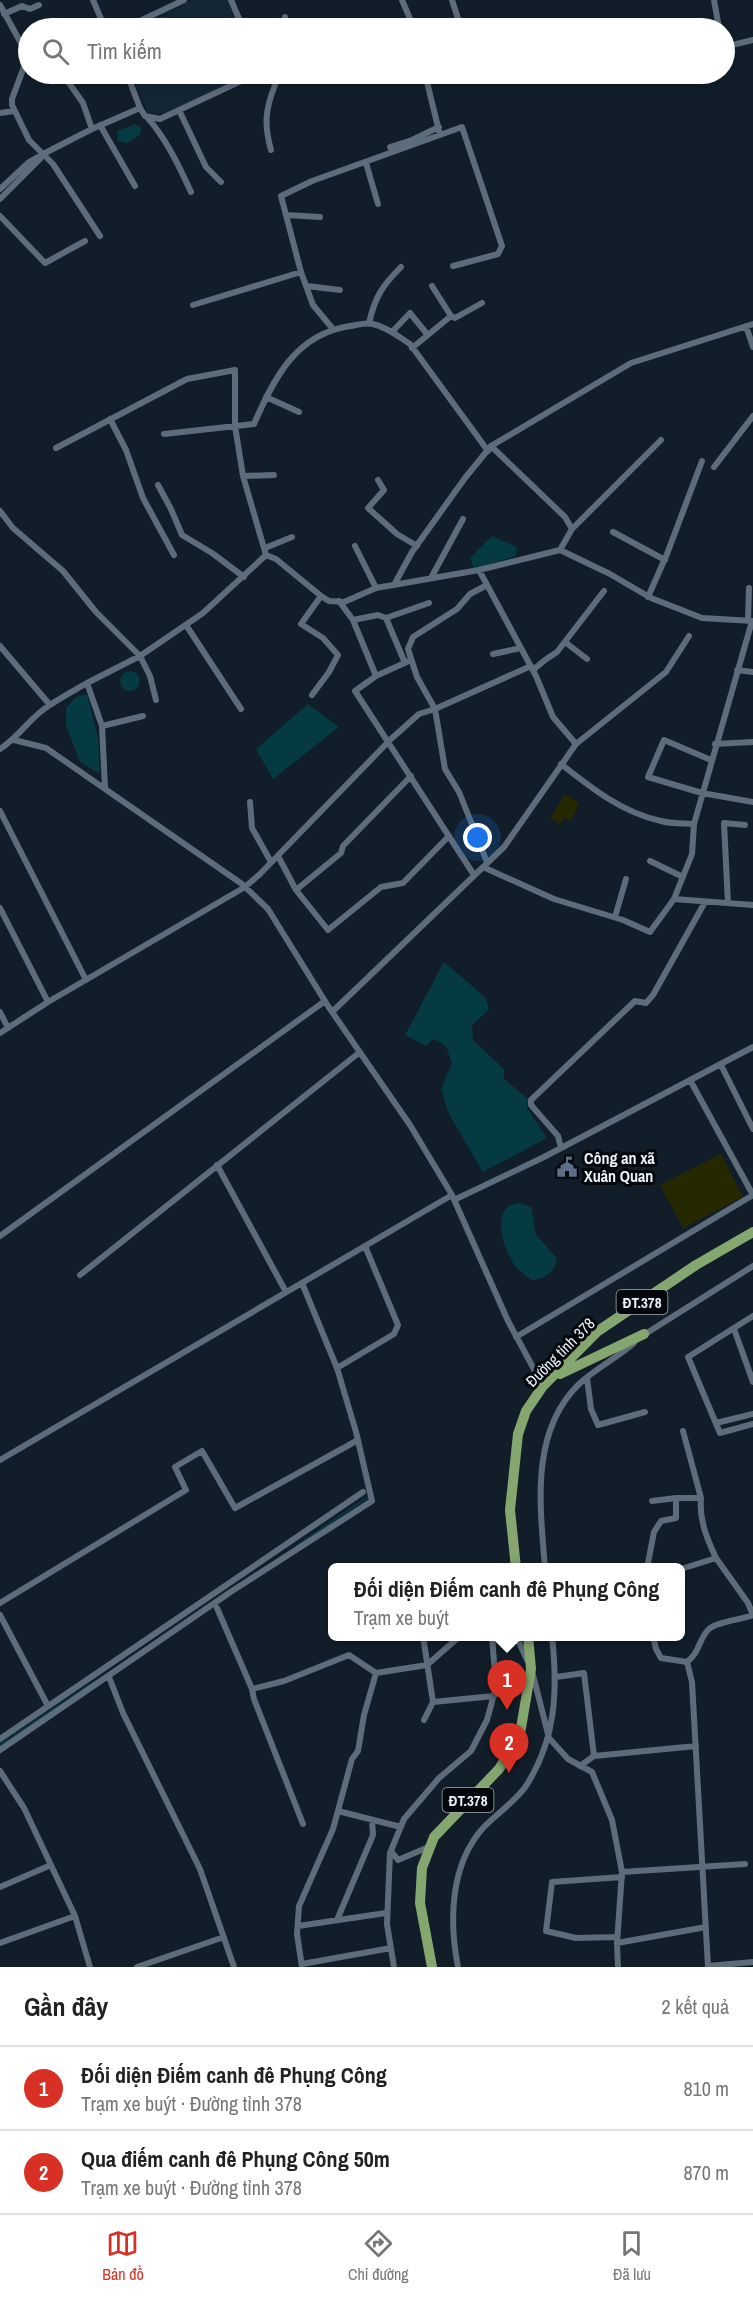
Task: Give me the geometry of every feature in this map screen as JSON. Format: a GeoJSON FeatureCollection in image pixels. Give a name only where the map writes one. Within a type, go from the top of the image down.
{"type":"FeatureCollection","features":[{"type":"Feature","properties":{"kind":"main road","name":"Đường tỉnh 378"},"geometry":{"type":"LineString","coordinates":[[515,1563],[510,1510],[518,1434],[526,1411],[543,1386],[598,1331],[696,1265],[753,1232]]}},
{"type":"Feature","properties":{"kind":"main road"},"geometry":{"type":"LineString","coordinates":[[552,1377],[644,1334]]}},
{"type":"Feature","properties":{"kind":"main road","name":"ĐT.378"},"geometry":{"type":"LineString","coordinates":[[432,1967],[420,1903],[422,1868],[434,1837],[499,1769],[520,1734],[531,1669],[528,1641]]}},
{"type":"Feature","properties":{"kind":"street"},"geometry":{"type":"LineString","coordinates":[[93,0],[101,18]]}},
{"type":"Feature","properties":{"kind":"street"},"geometry":{"type":"LineString","coordinates":[[146,18],[184,0]]}},
{"type":"Feature","properties":{"kind":"street"},"geometry":{"type":"LineString","coordinates":[[231,0],[239,18]]}},
{"type":"Feature","properties":{"kind":"street"},"geometry":{"type":"LineString","coordinates":[[410,18],[403,2],[411,0]]}},
{"type":"Feature","properties":{"kind":"street"},"geometry":{"type":"LineString","coordinates":[[452,0],[458,18]]}},
{"type":"Feature","properties":{"kind":"street"},"geometry":{"type":"LineString","coordinates":[[714,0],[717,18]]}},
{"type":"Feature","properties":{"kind":"street"},"geometry":{"type":"LineString","coordinates":[[0,5],[18,38]]}},
{"type":"Feature","properties":{"kind":"street"},"geometry":{"type":"LineString","coordinates":[[4,14],[22,6],[30,9],[39,5]]}},
{"type":"Feature","properties":{"kind":"street"},"geometry":{"type":"LineString","coordinates":[[735,44],[753,40]]}},
{"type":"Feature","properties":{"kind":"street"},"geometry":{"type":"LineString","coordinates":[[18,83],[12,99],[14,111],[29,140],[53,164],[100,236]]}},
{"type":"Feature","properties":{"kind":"street"},"geometry":{"type":"LineString","coordinates":[[70,84],[83,103],[92,129]]}},
{"type":"Feature","properties":{"kind":"street"},"geometry":{"type":"LineString","coordinates":[[131,84],[140,108],[172,154],[191,192]]}},
{"type":"Feature","properties":{"kind":"street"},"geometry":{"type":"LineString","coordinates":[[145,116],[160,119],[235,84]]}},
{"type":"Feature","properties":{"kind":"street"},"geometry":{"type":"LineString","coordinates":[[428,84],[440,135]]}},
{"type":"Feature","properties":{"kind":"street"},"geometry":{"type":"LineString","coordinates":[[271,150],[266,119],[275,86]]}},
{"type":"Feature","properties":{"kind":"street"},"geometry":{"type":"LineString","coordinates":[[0,189],[29,162],[100,125],[140,108]]}},
{"type":"Feature","properties":{"kind":"street"},"geometry":{"type":"LineString","coordinates":[[179,110],[206,167],[221,182]]}},
{"type":"Feature","properties":{"kind":"street"},"geometry":{"type":"LineString","coordinates":[[0,113],[14,111]]}},
{"type":"Feature","properties":{"kind":"street"},"geometry":{"type":"LineString","coordinates":[[100,125],[135,186]]}},
{"type":"Feature","properties":{"kind":"street"},"geometry":{"type":"LineString","coordinates":[[390,147],[412,140],[439,127]]}},
{"type":"Feature","properties":{"kind":"street"},"geometry":{"type":"LineString","coordinates":[[333,329],[317,311],[307,286],[281,196],[312,181],[462,127],[502,246],[498,254],[453,266]]}},
{"type":"Feature","properties":{"kind":"street"},"geometry":{"type":"LineString","coordinates":[[0,199],[43,154]]}},
{"type":"Feature","properties":{"kind":"street"},"geometry":{"type":"LineString","coordinates":[[366,163],[378,204]]}},
{"type":"Feature","properties":{"kind":"street"},"geometry":{"type":"LineString","coordinates":[[286,215],[320,217]]}},
{"type":"Feature","properties":{"kind":"street"},"geometry":{"type":"LineString","coordinates":[[0,216],[45,263],[85,241]]}},
{"type":"Feature","properties":{"kind":"street"},"geometry":{"type":"LineString","coordinates":[[369,323],[374,301],[382,287],[401,267]]}},
{"type":"Feature","properties":{"kind":"street"},"geometry":{"type":"LineString","coordinates":[[193,305],[302,272]]}},
{"type":"Feature","properties":{"kind":"street"},"geometry":{"type":"LineString","coordinates":[[307,286],[340,290]]}},
{"type":"Feature","properties":{"kind":"street"},"geometry":{"type":"LineString","coordinates":[[432,286],[451,316],[455,318],[482,303]]}},
{"type":"Feature","properties":{"kind":"street"},"geometry":{"type":"LineString","coordinates":[[392,332],[410,313],[427,334]]}},
{"type":"Feature","properties":{"kind":"street"},"geometry":{"type":"LineString","coordinates":[[412,348],[451,316]]}},
{"type":"Feature","properties":{"kind":"street"},"geometry":{"type":"LineString","coordinates":[[164,434],[254,424],[266,397],[291,358],[312,339],[333,329],[369,323],[392,332],[412,348],[490,448],[565,517],[572,529]]}},
{"type":"Feature","properties":{"kind":"street"},"geometry":{"type":"LineString","coordinates":[[394,585],[417,546],[465,478],[490,448],[631,363],[749,325],[753,347]]}},
{"type":"Feature","properties":{"kind":"street"},"geometry":{"type":"LineString","coordinates":[[56,448],[187,379],[235,370],[235,426],[243,476],[266,552],[330,601],[344,602],[376,588],[479,570],[560,550],[610,574],[648,597],[702,618],[751,621]]}},
{"type":"Feature","properties":{"kind":"street"},"geometry":{"type":"LineString","coordinates":[[266,397],[299,412]]}},
{"type":"Feature","properties":{"kind":"street"},"geometry":{"type":"LineString","coordinates":[[714,466],[753,416]]}},
{"type":"Feature","properties":{"kind":"street"},"geometry":{"type":"LineString","coordinates":[[110,419],[126,450],[143,498],[174,555]]}},
{"type":"Feature","properties":{"kind":"street"},"geometry":{"type":"LineString","coordinates":[[560,550],[572,529],[661,440]]}},
{"type":"Feature","properties":{"kind":"street"},"geometry":{"type":"LineString","coordinates":[[648,597],[665,560],[702,462]]}},
{"type":"Feature","properties":{"kind":"street"},"geometry":{"type":"LineString","coordinates":[[243,476],[274,475]]}},
{"type":"Feature","properties":{"kind":"street"},"geometry":{"type":"LineString","coordinates":[[378,480],[384,490],[368,508],[398,534],[417,546]]}},
{"type":"Feature","properties":{"kind":"street"},"geometry":{"type":"LineString","coordinates":[[158,485],[182,536],[212,553],[244,577]]}},
{"type":"Feature","properties":{"kind":"street"},"geometry":{"type":"LineString","coordinates":[[0,511],[12,528],[63,571],[96,612],[140,656],[150,676],[156,700]]}},
{"type":"Feature","properties":{"kind":"street"},"geometry":{"type":"LineString","coordinates":[[431,579],[463,519]]}},
{"type":"Feature","properties":{"kind":"street"},"geometry":{"type":"LineString","coordinates":[[613,532],[665,560]]}},
{"type":"Feature","properties":{"kind":"street"},"geometry":{"type":"LineString","coordinates":[[0,749],[14,740],[23,728],[50,705],[140,656],[203,613],[244,577],[266,552],[292,537]]}},
{"type":"Feature","properties":{"kind":"street"},"geometry":{"type":"LineString","coordinates":[[355,546],[376,588]]}},
{"type":"Feature","properties":{"kind":"street"},"geometry":{"type":"LineString","coordinates":[[479,570],[532,668],[553,717],[576,744]]}},
{"type":"Feature","properties":{"kind":"street"},"geometry":{"type":"LineString","coordinates":[[408,662],[408,649],[413,637],[457,609],[470,594],[487,585]]}},
{"type":"Feature","properties":{"kind":"street"},"geometry":{"type":"LineString","coordinates":[[386,618],[435,709],[445,769],[459,792],[485,865],[554,899],[615,917],[650,932],[674,899],[692,854],[694,824],[751,621],[749,588]]}},
{"type":"Feature","properties":{"kind":"street"},"geometry":{"type":"LineString","coordinates":[[0,1033],[48,1002],[244,887],[278,856],[389,741],[419,714],[532,668],[557,652],[604,591]]}},
{"type":"Feature","properties":{"kind":"street"},"geometry":{"type":"LineString","coordinates":[[312,694],[329,672],[338,655],[323,638],[301,624],[321,596]]}},
{"type":"Feature","properties":{"kind":"street"},"geometry":{"type":"LineString","coordinates":[[339,601],[353,620],[376,676]]}},
{"type":"Feature","properties":{"kind":"street"},"geometry":{"type":"LineString","coordinates":[[353,620],[378,615],[386,618],[429,603]]}},
{"type":"Feature","properties":{"kind":"street"},"geometry":{"type":"LineString","coordinates":[[186,625],[241,708]]}},
{"type":"Feature","properties":{"kind":"street"},"geometry":{"type":"LineString","coordinates":[[332,1012],[504,847],[576,744],[666,672],[689,636]]}},
{"type":"Feature","properties":{"kind":"street"},"geometry":{"type":"LineString","coordinates":[[566,642],[587,659]]}},
{"type":"Feature","properties":{"kind":"street"},"geometry":{"type":"LineString","coordinates":[[0,646],[50,705]]}},
{"type":"Feature","properties":{"kind":"street"},"geometry":{"type":"LineString","coordinates":[[493,654],[521,648]]}},
{"type":"Feature","properties":{"kind":"street"},"geometry":{"type":"LineString","coordinates":[[408,662],[376,676],[355,691],[474,875]]}},
{"type":"Feature","properties":{"kind":"street"},"geometry":{"type":"LineString","coordinates":[[737,670],[753,672]]}},
{"type":"Feature","properties":{"kind":"street"},"geometry":{"type":"LineString","coordinates":[[87,683],[102,726],[105,787]]}},
{"type":"Feature","properties":{"kind":"street"},"geometry":{"type":"LineString","coordinates":[[102,726],[143,716]]}},
{"type":"Feature","properties":{"kind":"street"},"geometry":{"type":"LineString","coordinates":[[14,740],[46,748],[105,787],[244,887],[268,909],[332,1012],[410,1125],[453,1198],[516,1337],[543,1386]]}},
{"type":"Feature","properties":{"kind":"street"},"geometry":{"type":"LineString","coordinates":[[711,760],[664,740],[648,777],[702,793],[753,802]]}},
{"type":"Feature","properties":{"kind":"street"},"geometry":{"type":"LineString","coordinates":[[715,744],[753,742]]}},
{"type":"Feature","properties":{"kind":"street"},"geometry":{"type":"LineString","coordinates":[[561,764],[594,791],[628,810],[662,822],[694,824]]}},
{"type":"Feature","properties":{"kind":"street"},"geometry":{"type":"LineString","coordinates":[[296,890],[341,853],[343,846],[411,776]]}},
{"type":"Feature","properties":{"kind":"street"},"geometry":{"type":"LineString","coordinates":[[250,802],[252,828],[271,862]]}},
{"type":"Feature","properties":{"kind":"street"},"geometry":{"type":"LineString","coordinates":[[0,811],[86,980]]}},
{"type":"Feature","properties":{"kind":"street"},"geometry":{"type":"LineString","coordinates":[[728,903],[724,823],[745,825]]}},
{"type":"Feature","properties":{"kind":"street"},"geometry":{"type":"LineString","coordinates":[[278,856],[296,890],[328,930],[381,887],[403,883],[449,836]]}},
{"type":"Feature","properties":{"kind":"street"},"geometry":{"type":"LineString","coordinates":[[650,861],[683,877]]}},
{"type":"Feature","properties":{"kind":"street"},"geometry":{"type":"LineString","coordinates":[[615,917],[626,879]]}},
{"type":"Feature","properties":{"kind":"street"},"geometry":{"type":"LineString","coordinates":[[674,899],[753,905]]}},
{"type":"Feature","properties":{"kind":"street"},"geometry":{"type":"LineString","coordinates":[[561,1148],[558,1136],[531,1105],[531,1100],[635,1001],[645,1003],[653,995],[705,902]]}},
{"type":"Feature","properties":{"kind":"street"},"geometry":{"type":"LineString","coordinates":[[0,908],[48,1002]]}},
{"type":"Feature","properties":{"kind":"street"},"geometry":{"type":"LineString","coordinates":[[0,1236],[325,1001]]}},
{"type":"Feature","properties":{"kind":"street"},"geometry":{"type":"LineString","coordinates":[[0,1012],[8,1028]]}},
{"type":"Feature","properties":{"kind":"street"},"geometry":{"type":"LineString","coordinates":[[0,1460],[286,1292],[453,1198],[561,1148],[753,1048]]}},
{"type":"Feature","properties":{"kind":"street"},"geometry":{"type":"LineString","coordinates":[[80,1275],[360,1052]]}},
{"type":"Feature","properties":{"kind":"street"},"geometry":{"type":"LineString","coordinates":[[721,1065],[753,1128]]}},
{"type":"Feature","properties":{"kind":"street"},"geometry":{"type":"LineString","coordinates":[[516,1337],[753,1195],[690,1080]]}},
{"type":"Feature","properties":{"kind":"street"},"geometry":{"type":"LineString","coordinates":[[218,1165],[286,1292]]}},
{"type":"Feature","properties":{"kind":"street"},"geometry":{"type":"LineString","coordinates":[[337,1368],[394,1334],[398,1325],[366,1246]]}},
{"type":"Feature","properties":{"kind":"street"},"geometry":{"type":"LineString","coordinates":[[545,1563],[540,1506],[544,1446],[554,1417],[568,1397],[587,1378],[644,1334],[753,1266]]}},
{"type":"Feature","properties":{"kind":"street"},"geometry":{"type":"LineString","coordinates":[[0,1750],[232,1591],[372,1501],[358,1440],[337,1368],[302,1283]]}},
{"type":"Feature","properties":{"kind":"street"},"geometry":{"type":"LineString","coordinates":[[753,1316],[688,1357],[720,1433],[753,1425]]}},
{"type":"Feature","properties":{"kind":"street"},"geometry":{"type":"LineString","coordinates":[[734,1329],[753,1382]]}},
{"type":"Feature","properties":{"kind":"street"},"geometry":{"type":"LineString","coordinates":[[587,1378],[591,1409],[598,1425],[645,1412]]}},
{"type":"Feature","properties":{"kind":"street"},"geometry":{"type":"LineString","coordinates":[[717,1423],[753,1414]]}},
{"type":"Feature","properties":{"kind":"street"},"geometry":{"type":"LineString","coordinates":[[654,1641],[661,1658],[687,1662],[695,1656],[708,1629],[716,1624],[742,1620],[753,1615],[748,1603],[716,1558],[706,1535],[700,1511],[701,1498],[683,1431]]}},
{"type":"Feature","properties":{"kind":"street"},"geometry":{"type":"LineString","coordinates":[[0,1603],[186,1490],[174,1467],[202,1451],[236,1508],[358,1440]]}},
{"type":"Feature","properties":{"kind":"street"},"geometry":{"type":"LineString","coordinates":[[0,1739],[363,1492]]}},
{"type":"Feature","properties":{"kind":"street"},"geometry":{"type":"LineString","coordinates":[[648,1563],[656,1527],[661,1521],[676,1518],[676,1498]]}},
{"type":"Feature","properties":{"kind":"street"},"geometry":{"type":"LineString","coordinates":[[652,1501],[701,1498]]}},
{"type":"Feature","properties":{"kind":"street"},"geometry":{"type":"LineString","coordinates":[[685,1568],[716,1558]]}},
{"type":"Feature","properties":{"kind":"street"},"geometry":{"type":"LineString","coordinates":[[217,1608],[252,1689],[303,1824]]}},
{"type":"Feature","properties":{"kind":"street"},"geometry":{"type":"LineString","coordinates":[[0,1615],[48,1706]]}},
{"type":"Feature","properties":{"kind":"street"},"geometry":{"type":"LineString","coordinates":[[424,1641],[433,1702],[424,1720]]}},
{"type":"Feature","properties":{"kind":"street"},"geometry":{"type":"LineString","coordinates":[[252,1689],[284,1682],[349,1655],[376,1673],[426,1665],[454,1641]]}},
{"type":"Feature","properties":{"kind":"street"},"geometry":{"type":"LineString","coordinates":[[394,1967],[386,1913],[391,1851],[404,1819],[439,1778],[471,1751],[487,1720],[496,1687],[492,1641]]}},
{"type":"Feature","properties":{"kind":"street"},"geometry":{"type":"LineString","coordinates":[[518,1641],[531,1669],[549,1738],[568,1759],[592,1772],[612,1820],[622,1874],[617,1940],[618,1967]]}},
{"type":"Feature","properties":{"kind":"street"},"geometry":{"type":"LineString","coordinates":[[458,1967],[452,1911],[457,1883],[469,1850],[482,1829],[525,1788],[549,1738],[556,1677],[552,1641]]}},
{"type":"Feature","properties":{"kind":"street"},"geometry":{"type":"LineString","coordinates":[[687,1662],[692,1682],[708,1966],[753,1962]]}},
{"type":"Feature","properties":{"kind":"street"},"geometry":{"type":"LineString","coordinates":[[376,1673],[364,1715],[358,1751],[352,1759],[333,1829],[299,1906],[298,1926],[302,1966],[391,1948]]}},
{"type":"Feature","properties":{"kind":"street"},"geometry":{"type":"LineString","coordinates":[[556,1677],[584,1673],[594,1756]]}},
{"type":"Feature","properties":{"kind":"street"},"geometry":{"type":"LineString","coordinates":[[109,1677],[123,1713],[200,1869],[234,1967]]}},
{"type":"Feature","properties":{"kind":"street"},"geometry":{"type":"LineString","coordinates":[[433,1702],[494,1696]]}},
{"type":"Feature","properties":{"kind":"street"},"geometry":{"type":"LineString","coordinates":[[580,1766],[594,1756],[696,1746]]}},
{"type":"Feature","properties":{"kind":"street"},"geometry":{"type":"LineString","coordinates":[[0,1772],[24,1808],[75,1916],[90,1967]]}},
{"type":"Feature","properties":{"kind":"street"},"geometry":{"type":"LineString","coordinates":[[338,1811],[401,1827]]}},
{"type":"Feature","properties":{"kind":"street"},"geometry":{"type":"LineString","coordinates":[[337,1920],[373,1835],[372,1820]]}},
{"type":"Feature","properties":{"kind":"street"},"geometry":{"type":"LineString","coordinates":[[389,1866],[431,1846]]}},
{"type":"Feature","properties":{"kind":"street"},"geometry":{"type":"LineString","coordinates":[[391,1851],[398,1860]]}},
{"type":"Feature","properties":{"kind":"street"},"geometry":{"type":"LineString","coordinates":[[706,1928],[617,1940],[576,1938],[546,1931],[552,1882],[745,1864]]}},
{"type":"Feature","properties":{"kind":"street"},"geometry":{"type":"LineString","coordinates":[[0,1887],[51,1865]]}},
{"type":"Feature","properties":{"kind":"street"},"geometry":{"type":"LineString","coordinates":[[298,1926],[386,1913]]}},
{"type":"Feature","properties":{"kind":"street"},"geometry":{"type":"LineString","coordinates":[[0,1944],[75,1916]]}},
{"type":"Feature","properties":{"kind":"street"},"geometry":{"type":"LineString","coordinates":[[137,1967],[224,1937]]}},
{"type":"Feature","properties":{"kind":"shaded area"},"geometry":{"type":"Polygon","coordinates":[[[192,0],[228,0],[236,18],[158,18],[192,0]]]}},
{"type":"Feature","properties":{"kind":"shaded area"},"geometry":{"type":"Polygon","coordinates":[[[135,84],[230,84],[165,113],[148,113],[135,84]]]}},
{"type":"Feature","properties":{"kind":"shaded area"},"geometry":{"type":"Polygon","coordinates":[[[135,124],[141,128],[140,135],[127,143],[118,141],[117,131],[135,124]]]}},
{"type":"Feature","properties":{"kind":"shaded area"},"geometry":{"type":"Polygon","coordinates":[[[492,536],[517,547],[516,556],[474,569],[470,558],[492,536]]]}},
{"type":"Feature","properties":{"kind":"shaded area"},"geometry":{"type":"Polygon","coordinates":[[[130,671],[137,674],[140,681],[137,688],[130,691],[123,688],[120,681],[123,674],[130,671]]]}},
{"type":"Feature","properties":{"kind":"shaded area"},"geometry":{"type":"Polygon","coordinates":[[[87,694],[98,737],[100,774],[80,762],[66,725],[66,708],[76,697],[87,694]]]}},
{"type":"Feature","properties":{"kind":"shaded area"},"geometry":{"type":"Polygon","coordinates":[[[308,704],[339,727],[273,779],[256,749],[308,704]]]}},
{"type":"Feature","properties":{"kind":"shaded area"},"geometry":{"type":"Polygon","coordinates":[[[565,794],[579,803],[571,821],[564,817],[560,824],[550,819],[565,794]]]}},
{"type":"Feature","properties":{"kind":"shaded area"},"geometry":{"type":"Polygon","coordinates":[[[444,962],[486,998],[489,1010],[472,1025],[473,1040],[504,1069],[504,1079],[528,1099],[527,1108],[547,1138],[483,1172],[449,1114],[441,1089],[452,1063],[446,1046],[433,1039],[426,1046],[405,1035],[444,962]]]}},
{"type":"Feature","properties":{"kind":"shaded area"},"geometry":{"type":"Polygon","coordinates":[[[721,1154],[743,1197],[683,1228],[660,1185],[721,1154]]]}},
{"type":"Feature","properties":{"kind":"shaded area"},"geometry":{"type":"Polygon","coordinates":[[[519,1203],[531,1207],[536,1235],[557,1258],[552,1271],[537,1279],[532,1280],[516,1267],[507,1251],[501,1230],[504,1212],[509,1206],[519,1203]]]}},
{"type":"Feature","properties":{"kind":"waterway"},"geometry":{"type":"LineString","coordinates":[[296,1546],[368,1497]]}},
{"type":"Feature","properties":{"kind":"waterway"},"geometry":{"type":"LineString","coordinates":[[0,1745],[97,1680]]}},
{"type":"Feature","properties":{"kind":"place","name":"Công an xã Xuân Quan"},"geometry":{"type":"Point","coordinates":[567,1167]}},
{"type":"Feature","properties":{"kind":"place","name":"Đối diện Điếm canh đê Phụng Công"},"geometry":{"type":"Point","coordinates":[507,1710]}},
{"type":"Feature","properties":{"kind":"place","name":"Qua điếm canh đê Phụng Công 50m"},"geometry":{"type":"Point","coordinates":[509,1773]}}]}
